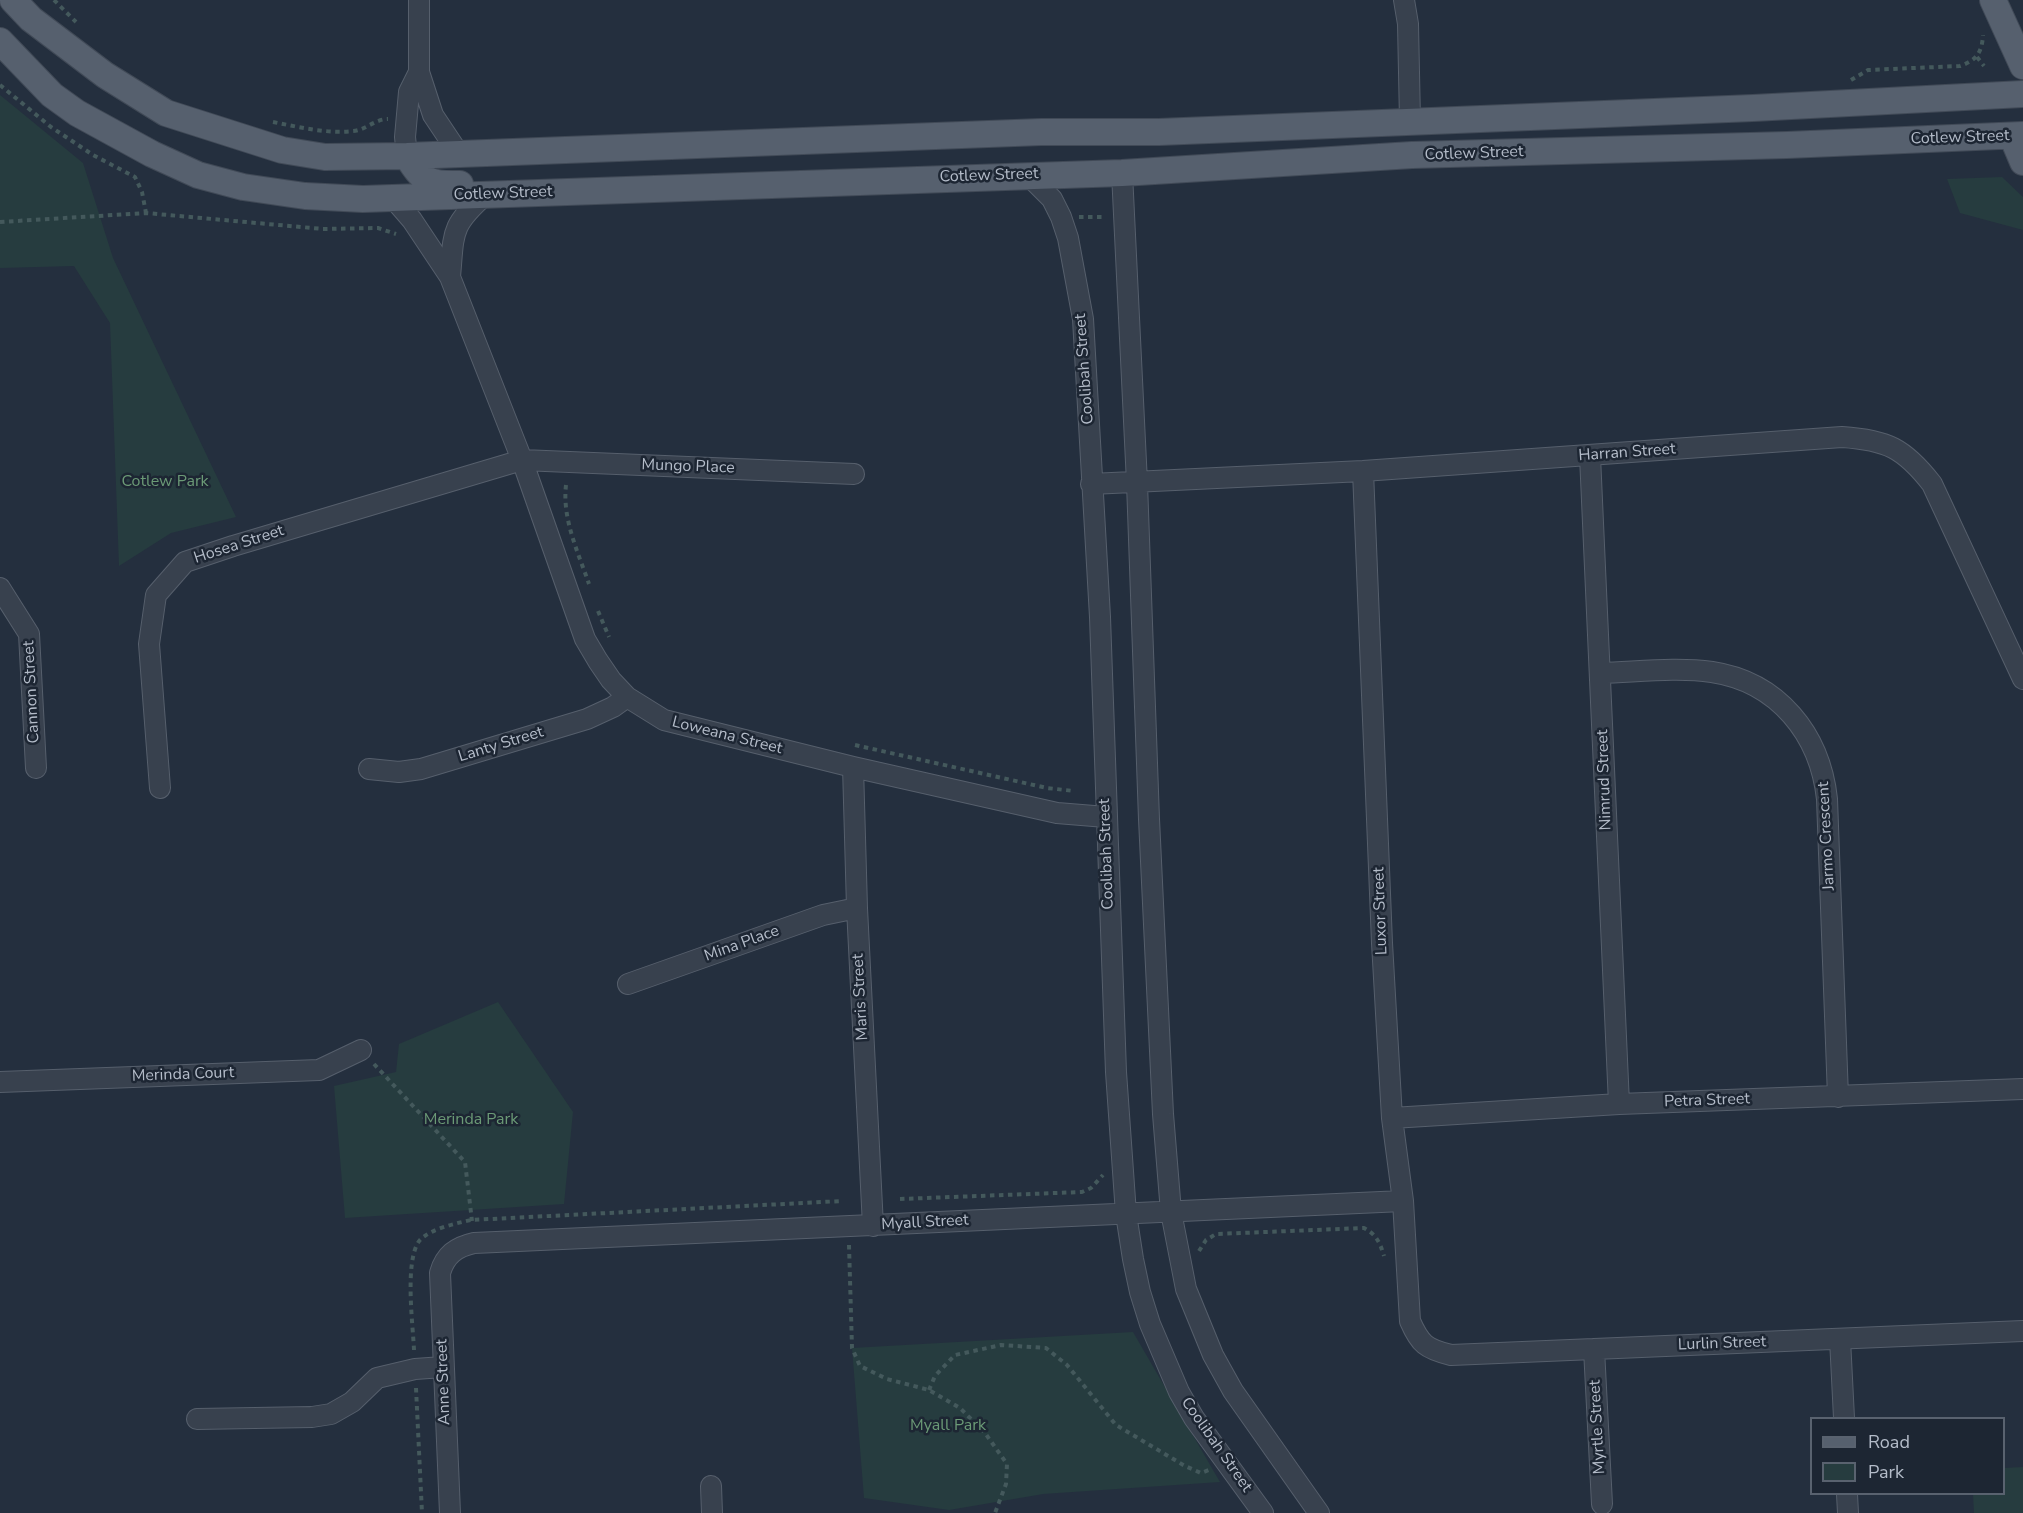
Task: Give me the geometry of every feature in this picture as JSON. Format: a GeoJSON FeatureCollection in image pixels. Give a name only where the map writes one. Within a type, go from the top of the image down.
{"type":"FeatureCollection","features":[{"type":"Feature","properties":{"kind":"main road"},"geometry":{"type":"LineString","coordinates":[[13,0],[31,19],[105,75],[166,113],[282,150],[325,157],[407,156],[1041,132],[1159,132],[1753,108],[2023,94]]}},
{"type":"Feature","properties":{"kind":"main road"},"geometry":{"type":"LineString","coordinates":[[1993,0],[2023,66]]}},
{"type":"Feature","properties":{"kind":"main road","name":"Cotlew Street"},"geometry":{"type":"LineString","coordinates":[[0,41],[52,95],[77,113],[152,154],[198,175],[243,186],[305,196],[363,199],[1122,173],[1412,155],[1787,145],[2017,135]]}},
{"type":"Feature","properties":{"kind":"main road"},"geometry":{"type":"LineString","coordinates":[[1041,132],[1067,143],[1104,142],[1118,155],[1122,173]]}},
{"type":"Feature","properties":{"kind":"main road"},"geometry":{"type":"LineString","coordinates":[[2017,135],[2023,162]]}},
{"type":"Feature","properties":{"kind":"main road"},"geometry":{"type":"LineString","coordinates":[[407,156],[418,175],[427,181],[439,184],[486,183],[497,194]]}},
{"type":"Feature","properties":{"kind":"street"},"geometry":{"type":"LineString","coordinates":[[419,0],[419,72],[433,115],[459,154]]}},
{"type":"Feature","properties":{"kind":"street"},"geometry":{"type":"LineString","coordinates":[[1404,0],[1408,24],[1410,121]]}},
{"type":"Feature","properties":{"kind":"street"},"geometry":{"type":"LineString","coordinates":[[407,156],[405,137],[409,92],[419,72]]}},
{"type":"Feature","properties":{"kind":"street"},"geometry":{"type":"LineString","coordinates":[[1122,173],[1163,1114],[1170,1212],[1186,1289],[1213,1355],[1233,1391],[1319,1513]]}},
{"type":"Feature","properties":{"kind":"street","name":"Coolibah Street"},"geometry":{"type":"LineString","coordinates":[[1028,175],[1052,199],[1064,228],[1083,319],[1100,617],[1116,1072],[1125,1214],[1140,1292],[1163,1356],[1179,1392],[1194,1418],[1263,1513]]}},
{"type":"Feature","properties":{"kind":"street","name":"Loweana Street"},"geometry":{"type":"LineString","coordinates":[[450,277],[454,235],[458,222],[466,212],[497,194]]}},
{"type":"Feature","properties":{"kind":"street","name":"Loweana Street"},"geometry":{"type":"LineString","coordinates":[[393,198],[412,220],[450,277],[522,460],[585,639],[604,671],[627,697],[664,720],[853,767],[1058,813],[1106,816]]}},
{"type":"Feature","properties":{"kind":"street","name":"Harran Street"},"geometry":{"type":"LineString","coordinates":[[1091,484],[1363,471],[1842,437],[1862,438],[1892,446],[1919,468],[1932,484],[2023,679]]}},
{"type":"Feature","properties":{"kind":"street","name":"Nimrud Street"},"geometry":{"type":"LineString","coordinates":[[1590,456],[1619,1104]]}},
{"type":"Feature","properties":{"kind":"street","name":"Mungo Place"},"geometry":{"type":"LineString","coordinates":[[522,460],[854,474]]}},
{"type":"Feature","properties":{"kind":"street","name":"Hosea Street"},"geometry":{"type":"LineString","coordinates":[[160,788],[149,644],[156,595],[185,562],[522,460]]}},
{"type":"Feature","properties":{"kind":"street","name":"Luxor Street"},"geometry":{"type":"LineString","coordinates":[[1363,471],[1382,943],[1392,1118],[1403,1201],[1410,1321],[1424,1346]]}},
{"type":"Feature","properties":{"kind":"street","name":"Cannon Street"},"geometry":{"type":"LineString","coordinates":[[0,588],[29,633],[36,768]]}},
{"type":"Feature","properties":{"kind":"street","name":"Jarmo Crescent"},"geometry":{"type":"LineString","coordinates":[[1601,673],[1688,670],[1732,676],[1766,693],[1779,704],[1792,716],[1813,746],[1821,763],[1827,799],[1838,1097]]}},
{"type":"Feature","properties":{"kind":"street","name":"Lanty Street"},"geometry":{"type":"LineString","coordinates":[[369,769],[399,772],[421,769],[587,719],[613,707],[627,697]]}},
{"type":"Feature","properties":{"kind":"street","name":"Maris Street"},"geometry":{"type":"LineString","coordinates":[[853,767],[857,908],[873,1226]]}},
{"type":"Feature","properties":{"kind":"street","name":"Mina Place"},"geometry":{"type":"LineString","coordinates":[[628,984],[823,915],[857,908]]}},
{"type":"Feature","properties":{"kind":"street","name":"Merinda Court"},"geometry":{"type":"LineString","coordinates":[[0,1082],[319,1070],[361,1050]]}},
{"type":"Feature","properties":{"kind":"street","name":"Petra Street"},"geometry":{"type":"LineString","coordinates":[[1392,1118],[1619,1104],[2023,1089]]}},
{"type":"Feature","properties":{"kind":"street","name":"Myall Street"},"geometry":{"type":"LineString","coordinates":[[450,1254],[465,1245],[474,1243],[1403,1201]]}},
{"type":"Feature","properties":{"kind":"street","name":"Anne Street"},"geometry":{"type":"LineString","coordinates":[[450,1254],[440,1273],[450,1513]]}},
{"type":"Feature","properties":{"kind":"street","name":"Lurlin Street"},"geometry":{"type":"LineString","coordinates":[[1424,1346],[1451,1355],[2023,1331]]}},
{"type":"Feature","properties":{"kind":"street"},"geometry":{"type":"LineString","coordinates":[[1840,1339],[1844,1417]]}},
{"type":"Feature","properties":{"kind":"street","name":"Myrtle Street"},"geometry":{"type":"LineString","coordinates":[[1594,1349],[1602,1504]]}},
{"type":"Feature","properties":{"kind":"street"},"geometry":{"type":"LineString","coordinates":[[197,1419],[312,1417],[331,1414],[352,1402],[377,1378],[415,1369],[443,1367]]}},
{"type":"Feature","properties":{"kind":"street"},"geometry":{"type":"LineString","coordinates":[[711,1486],[712,1513]]}},
{"type":"Feature","properties":{"kind":"street"},"geometry":{"type":"LineString","coordinates":[[1847,1495],[1848,1513]]}},
{"type":"Feature","properties":{"kind":"path"},"geometry":{"type":"LineString","coordinates":[[54,0],[83,28]]}},
{"type":"Feature","properties":{"kind":"path"},"geometry":{"type":"LineString","coordinates":[[1847,82],[1868,70],[1960,66],[1971,62],[1982,48],[1983,34],[1979,26]]}},
{"type":"Feature","properties":{"kind":"path"},"geometry":{"type":"LineString","coordinates":[[1977,57],[1984,66]]}},
{"type":"Feature","properties":{"kind":"path"},"geometry":{"type":"LineString","coordinates":[[0,85],[51,128],[93,155],[135,177],[142,192],[146,213]]}},
{"type":"Feature","properties":{"kind":"path"},"geometry":{"type":"LineString","coordinates":[[272,121],[322,131],[354,131],[385,119],[392,120]]}},
{"type":"Feature","properties":{"kind":"path"},"geometry":{"type":"LineString","coordinates":[[0,222],[146,213],[323,229],[378,228],[399,235]]}},
{"type":"Feature","properties":{"kind":"path"},"geometry":{"type":"LineString","coordinates":[[1072,217],[1112,216]]}},
{"type":"Feature","properties":{"kind":"path"},"geometry":{"type":"LineString","coordinates":[[566,485],[564,502],[566,515],[591,592]]}},
{"type":"Feature","properties":{"kind":"path"},"geometry":{"type":"LineString","coordinates":[[595,603],[610,641]]}},
{"type":"Feature","properties":{"kind":"path"},"geometry":{"type":"LineString","coordinates":[[852,744],[1054,789],[1074,791]]}},
{"type":"Feature","properties":{"kind":"path"},"geometry":{"type":"LineString","coordinates":[[361,1050],[465,1162],[474,1243]]}},
{"type":"Feature","properties":{"kind":"path"},"geometry":{"type":"LineString","coordinates":[[900,1198],[1082,1192],[1097,1183],[1102,1178],[1103,1171]]}},
{"type":"Feature","properties":{"kind":"path"},"geometry":{"type":"LineString","coordinates":[[422,1513],[410,1266],[420,1240],[444,1226],[471,1220],[842,1201]]}},
{"type":"Feature","properties":{"kind":"path"},"geometry":{"type":"LineString","coordinates":[[848,1226],[852,1348],[860,1366],[887,1379],[929,1390],[960,1408],[985,1433],[1007,1464],[1006,1484],[995,1513]]}},
{"type":"Feature","properties":{"kind":"path"},"geometry":{"type":"LineString","coordinates":[[1197,1260],[1199,1249],[1206,1240],[1216,1234],[1364,1228],[1374,1233],[1380,1242],[1384,1256]]}},
{"type":"Feature","properties":{"kind":"path"},"geometry":{"type":"LineString","coordinates":[[929,1390],[934,1376],[955,1355],[1001,1345],[1046,1348],[1067,1365],[1116,1425],[1185,1466],[1202,1473],[1227,1464]]}},
{"type":"Feature","properties":{"kind":"green space","name":"Cotlew Park"},"geometry":{"type":"Polygon","coordinates":[[[0,95],[83,163],[113,258],[236,517],[171,533],[119,566],[110,323],[74,266],[0,268],[0,95]]]}},
{"type":"Feature","properties":{"kind":"green space"},"geometry":{"type":"Polygon","coordinates":[[[2002,177],[2023,197],[2023,230],[1960,213],[1947,179],[2002,177]]]}},
{"type":"Feature","properties":{"kind":"green space","name":"Merinda Park"},"geometry":{"type":"Polygon","coordinates":[[[498,1002],[573,1112],[564,1204],[345,1218],[334,1086],[396,1072],[399,1044],[498,1002]]]}},
{"type":"Feature","properties":{"kind":"green space","name":"Myall Park"},"geometry":{"type":"Polygon","coordinates":[[[1133,1332],[1220,1482],[1043,1494],[949,1510],[864,1498],[852,1348],[1133,1332]]]}},
{"type":"Feature","properties":{"kind":"green space"},"geometry":{"type":"Polygon","coordinates":[[[2023,1467],[2023,1513],[1974,1513],[1973,1495],[2005,1495],[2005,1468],[2023,1467]]]}}]}
